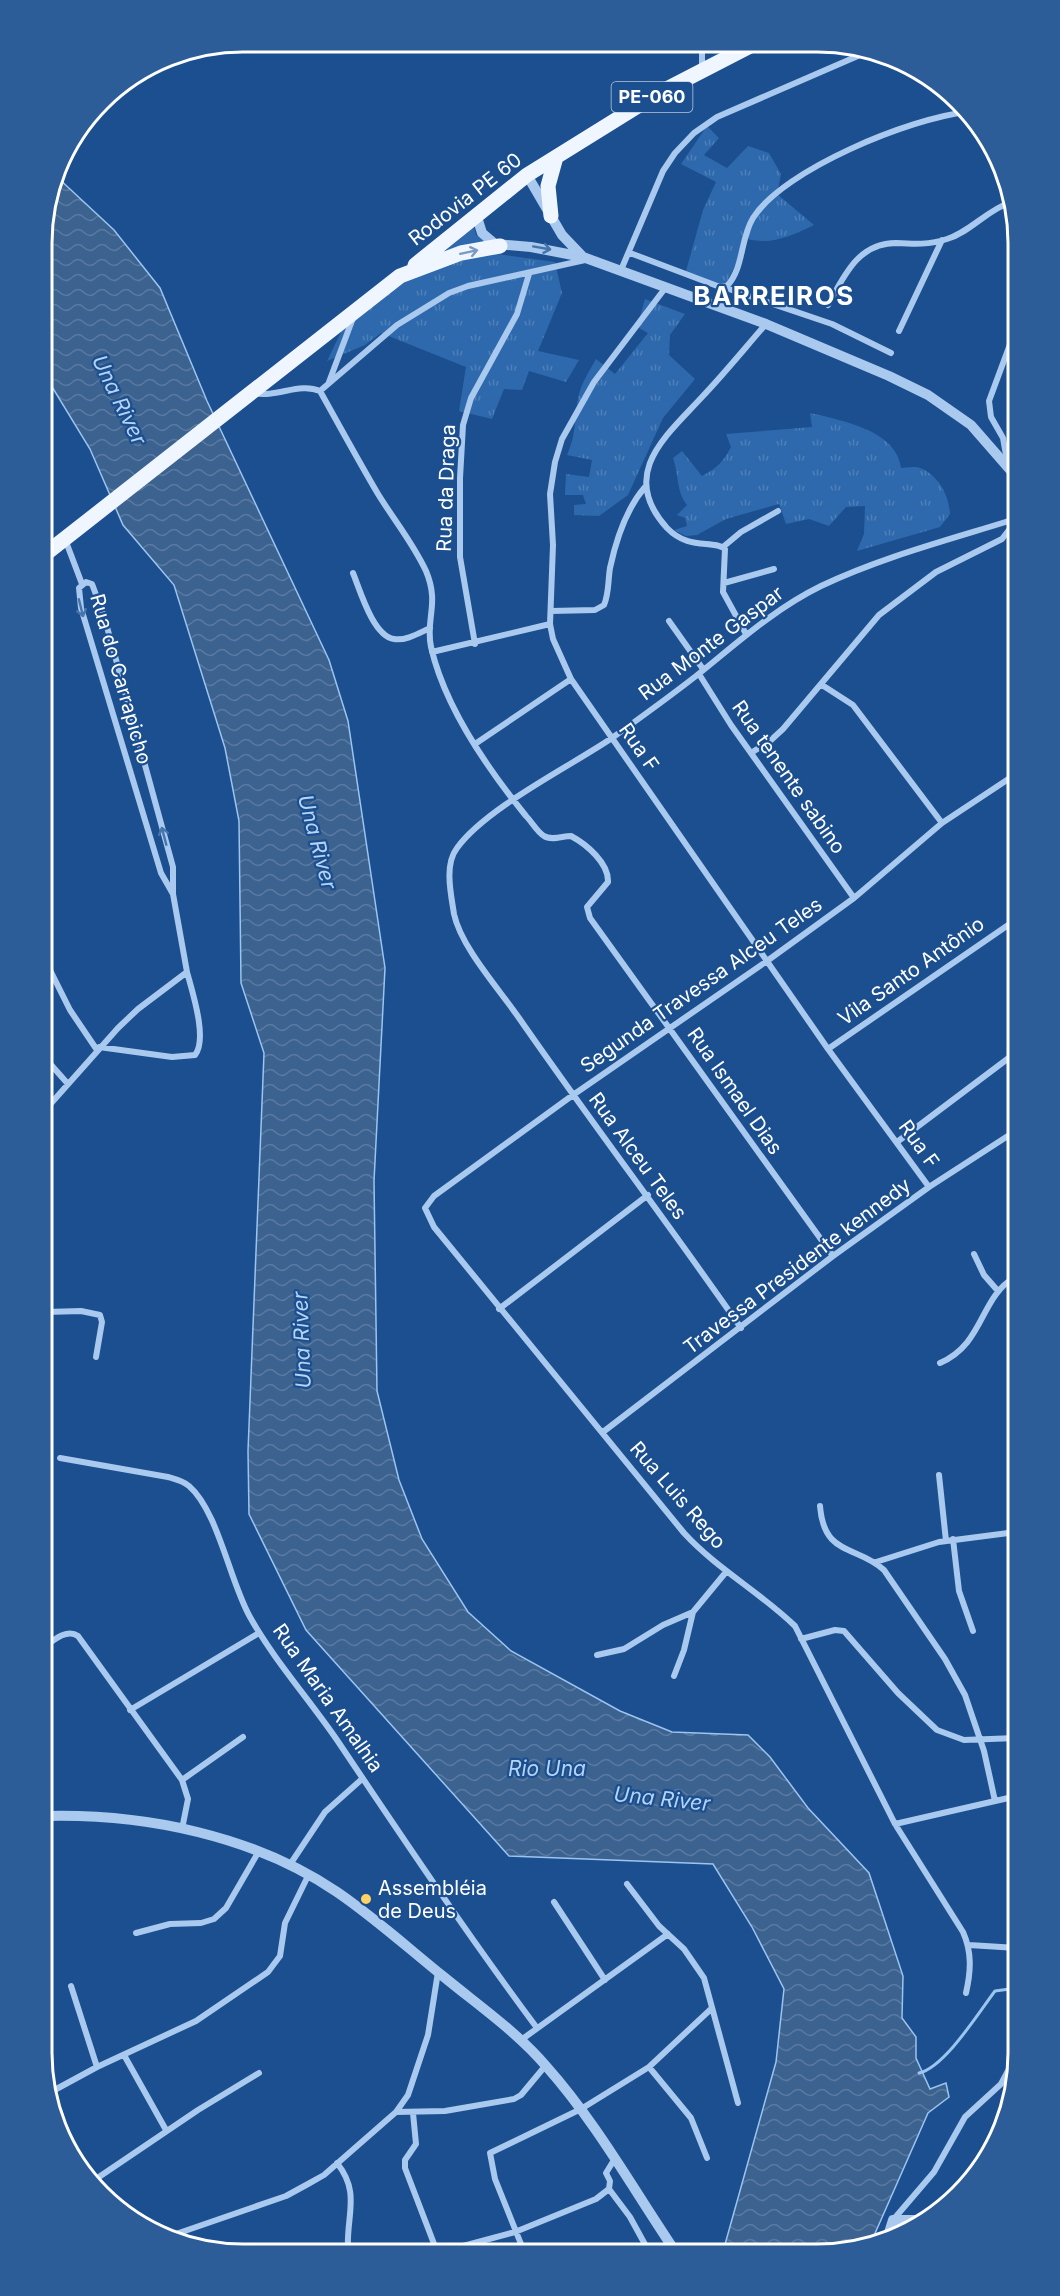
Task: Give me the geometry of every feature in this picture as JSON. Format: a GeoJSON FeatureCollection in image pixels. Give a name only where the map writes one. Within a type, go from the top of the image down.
{"type":"FeatureCollection","features":[{"type":"Feature","properties":{"kind":"main road","name":"PE-060"},"geometry":{"type":"LineString","coordinates":[[556,156],[659,93],[738,52]]}},
{"type":"Feature","properties":{"kind":"main road","name":"Rodovia PE 60"},"geometry":{"type":"LineString","coordinates":[[64,538],[477,217],[527,175],[556,156]]}},
{"type":"Feature","properties":{"kind":"main road"},"geometry":{"type":"LineString","coordinates":[[551,216],[548,186],[556,156]]}},
{"type":"Feature","properties":{"kind":"main road"},"geometry":{"type":"LineString","coordinates":[[400,276],[461,254],[500,246]]}},
{"type":"Feature","properties":{"kind":"main road"},"geometry":{"type":"LineString","coordinates":[[53,547],[64,538]]}},
{"type":"Feature","properties":{"kind":"street"},"geometry":{"type":"LineString","coordinates":[[702,52],[702,70]]}},
{"type":"Feature","properties":{"kind":"street"},"geometry":{"type":"LineString","coordinates":[[621,270],[663,171],[675,153],[694,133],[717,117],[856,57]]}},
{"type":"Feature","properties":{"kind":"street"},"geometry":{"type":"LineString","coordinates":[[722,287],[728,286],[733,278],[754,218],[764,204],[786,187],[853,148],[934,119],[957,114]]}},
{"type":"Feature","properties":{"kind":"street"},"geometry":{"type":"LineString","coordinates":[[527,175],[562,235],[586,258]]}},
{"type":"Feature","properties":{"kind":"street"},"geometry":{"type":"LineString","coordinates":[[828,305],[850,266],[866,250],[888,243],[921,244],[942,240],[1003,206]]}},
{"type":"Feature","properties":{"kind":"street"},"geometry":{"type":"LineString","coordinates":[[477,217],[484,236],[500,246],[531,247],[586,258],[621,270],[766,324],[928,395],[971,425],[1008,468]]}},
{"type":"Feature","properties":{"kind":"street"},"geometry":{"type":"LineString","coordinates":[[899,331],[942,240]]}},
{"type":"Feature","properties":{"kind":"street"},"geometry":{"type":"LineString","coordinates":[[630,253],[832,324],[891,353]]}},
{"type":"Feature","properties":{"kind":"street"},"geometry":{"type":"LineString","coordinates":[[320,391],[397,325],[427,305],[468,286],[529,274],[586,258]]}},
{"type":"Feature","properties":{"kind":"street","name":"Rua da Draga"},"geometry":{"type":"LineString","coordinates":[[475,644],[460,557],[463,424],[471,398],[517,314],[529,274]]}},
{"type":"Feature","properties":{"kind":"street","name":"Rua F"},"geometry":{"type":"LineString","coordinates":[[666,286],[594,382],[562,439],[555,462],[550,494],[553,545],[550,624],[553,639],[571,679],[828,1048],[929,1187]]}},
{"type":"Feature","properties":{"kind":"street"},"geometry":{"type":"LineString","coordinates":[[328,384],[356,309]]}},
{"type":"Feature","properties":{"kind":"street"},"geometry":{"type":"LineString","coordinates":[[766,324],[702,398],[663,437],[650,462],[645,487],[658,516],[678,537],[692,544],[723,547],[741,532],[778,511]]}},
{"type":"Feature","properties":{"kind":"street"},"geometry":{"type":"LineString","coordinates":[[1008,350],[989,401],[991,417],[1003,438],[1008,460]]}},
{"type":"Feature","properties":{"kind":"street"},"geometry":{"type":"LineString","coordinates":[[248,394],[272,395],[301,388],[320,391]]}},
{"type":"Feature","properties":{"kind":"street"},"geometry":{"type":"LineString","coordinates":[[320,391],[380,496],[416,549],[434,600],[430,628],[432,652],[449,694],[475,744],[513,801]]}},
{"type":"Feature","properties":{"kind":"street"},"geometry":{"type":"LineString","coordinates":[[551,611],[589,610],[604,604],[611,565],[621,530],[637,496],[645,487]]}},
{"type":"Feature","properties":{"kind":"street","name":"Rua Monte Gaspar"},"geometry":{"type":"LineString","coordinates":[[513,801],[613,737],[701,672],[746,634],[806,595],[866,566],[1008,521]]}},
{"type":"Feature","properties":{"kind":"street","name":"Rua tenente sabino"},"geometry":{"type":"LineString","coordinates":[[751,753],[775,737],[822,685],[869,624],[884,610],[936,572],[1002,539],[1008,531]]}},
{"type":"Feature","properties":{"kind":"street"},"geometry":{"type":"LineString","coordinates":[[64,538],[82,584]]}},
{"type":"Feature","properties":{"kind":"street"},"geometry":{"type":"LineString","coordinates":[[723,547],[727,555],[725,596],[746,634]]}},
{"type":"Feature","properties":{"kind":"street"},"geometry":{"type":"LineString","coordinates":[[724,583],[774,569]]}},
{"type":"Feature","properties":{"kind":"street"},"geometry":{"type":"LineString","coordinates":[[353,573],[374,623],[386,636],[402,639],[430,628]]}},
{"type":"Feature","properties":{"kind":"street","name":"Rua do Carrapicho"},"geometry":{"type":"LineString","coordinates":[[88,582],[92,584],[104,616],[173,867],[173,894],[161,873],[93,653],[78,595],[82,584],[88,582]]}},
{"type":"Feature","properties":{"kind":"street","name":"Rua tenente sabino"},"geometry":{"type":"LineString","coordinates":[[669,621],[751,753],[854,898]]}},
{"type":"Feature","properties":{"kind":"street"},"geometry":{"type":"LineString","coordinates":[[432,652],[475,644],[550,624]]}},
{"type":"Feature","properties":{"kind":"street"},"geometry":{"type":"LineString","coordinates":[[475,744],[571,679]]}},
{"type":"Feature","properties":{"kind":"street"},"geometry":{"type":"LineString","coordinates":[[822,685],[853,705],[942,823]]}},
{"type":"Feature","properties":{"kind":"street","name":"Segunda Travessa Alceu Teles"},"geometry":{"type":"LineString","coordinates":[[434,1227],[425,1210],[430,1198],[854,898],[942,823],[1008,780]]}},
{"type":"Feature","properties":{"kind":"street","name":"Rua Alceu Teles"},"geometry":{"type":"LineString","coordinates":[[513,801],[486,821],[455,851],[449,873],[454,911],[466,942],[741,1328]]}},
{"type":"Feature","properties":{"kind":"street","name":"Rua Ismael Dias"},"geometry":{"type":"LineString","coordinates":[[513,801],[544,836],[571,836],[587,847],[603,865],[608,882],[589,904],[588,914],[833,1256]]}},
{"type":"Feature","properties":{"kind":"street"},"geometry":{"type":"LineString","coordinates":[[53,975],[70,1010],[98,1048],[172,1057],[195,1055],[199,1049],[199,1027],[173,894]]}},
{"type":"Feature","properties":{"kind":"street","name":"Vila Santo Antônio"},"geometry":{"type":"LineString","coordinates":[[828,1048],[1008,925]]}},
{"type":"Feature","properties":{"kind":"street"},"geometry":{"type":"LineString","coordinates":[[53,1101],[98,1048],[138,1009],[187,972]]}},
{"type":"Feature","properties":{"kind":"street"},"geometry":{"type":"LineString","coordinates":[[897,1142],[1008,1059]]}},
{"type":"Feature","properties":{"kind":"street"},"geometry":{"type":"LineString","coordinates":[[53,1067],[68,1084]]}},
{"type":"Feature","properties":{"kind":"street","name":"Travessa Presidente kennedy"},"geometry":{"type":"LineString","coordinates":[[603,1432],[833,1256],[929,1187],[1008,1136]]}},
{"type":"Feature","properties":{"kind":"street"},"geometry":{"type":"LineString","coordinates":[[499,1309],[648,1195]]}},
{"type":"Feature","properties":{"kind":"street","name":"Rua Luis Rego"},"geometry":{"type":"LineString","coordinates":[[434,1227],[684,1533],[726,1572],[776,1607],[795,1626],[895,1824],[969,1944]]}},
{"type":"Feature","properties":{"kind":"street"},"geometry":{"type":"LineString","coordinates":[[974,1254],[984,1275],[998,1291]]}},
{"type":"Feature","properties":{"kind":"street"},"geometry":{"type":"LineString","coordinates":[[940,1363],[957,1354],[969,1341],[998,1291],[1007,1283]]}},
{"type":"Feature","properties":{"kind":"street"},"geometry":{"type":"LineString","coordinates":[[52,1312],[93,1312],[100,1315],[102,1322],[96,1357]]}},
{"type":"Feature","properties":{"kind":"street","name":"Rua Maria Amalhia"},"geometry":{"type":"LineString","coordinates":[[60,1458],[168,1477],[188,1485],[213,1526],[240,1597],[260,1633],[489,1964],[537,2028]]}},
{"type":"Feature","properties":{"kind":"street"},"geometry":{"type":"LineString","coordinates":[[939,1475],[959,1591],[974,1631]]}},
{"type":"Feature","properties":{"kind":"street"},"geometry":{"type":"LineString","coordinates":[[820,1506],[821,1518],[829,1536],[849,1552],[876,1562],[892,1580],[945,1659],[965,1695],[980,1741],[995,1801]]}},
{"type":"Feature","properties":{"kind":"street"},"geometry":{"type":"LineString","coordinates":[[876,1562],[950,1540],[1007,1533]]}},
{"type":"Feature","properties":{"kind":"street"},"geometry":{"type":"LineString","coordinates":[[674,1676],[684,1650],[693,1612],[726,1572]]}},
{"type":"Feature","properties":{"kind":"street"},"geometry":{"type":"LineString","coordinates":[[597,1655],[624,1649],[663,1625],[693,1612]]}},
{"type":"Feature","properties":{"kind":"street"},"geometry":{"type":"LineString","coordinates":[[801,1639],[835,1630],[844,1631],[898,1693],[937,1730],[954,1738],[980,1741],[1007,1739]]}},
{"type":"Feature","properties":{"kind":"street"},"geometry":{"type":"LineString","coordinates":[[130,1710],[260,1633]]}},
{"type":"Feature","properties":{"kind":"street"},"geometry":{"type":"LineString","coordinates":[[52,1642],[65,1634],[76,1634],[182,1780],[188,1799],[182,1829]]}},
{"type":"Feature","properties":{"kind":"street"},"geometry":{"type":"LineString","coordinates":[[182,1780],[243,1737]]}},
{"type":"Feature","properties":{"kind":"street"},"geometry":{"type":"LineString","coordinates":[[289,1866],[325,1812],[362,1779]]}},
{"type":"Feature","properties":{"kind":"street"},"geometry":{"type":"LineString","coordinates":[[895,1824],[1007,1798]]}},
{"type":"Feature","properties":{"kind":"street"},"geometry":{"type":"LineString","coordinates":[[52,1816],[121,1819],[182,1829],[259,1851],[308,1876],[364,1910],[521,2040],[546,2065],[580,2109],[670,2244]]}},
{"type":"Feature","properties":{"kind":"street"},"geometry":{"type":"LineString","coordinates":[[136,1933],[170,1924],[207,1923],[214,1919],[226,1908],[259,1851]]}},
{"type":"Feature","properties":{"kind":"street"},"geometry":{"type":"LineString","coordinates":[[56,2089],[97,2067],[196,2021],[268,1972],[280,1956],[285,1923],[308,1876]]}},
{"type":"Feature","properties":{"kind":"street"},"geometry":{"type":"LineString","coordinates":[[627,1884],[668,1934],[684,1949],[704,1978],[738,2103]]}},
{"type":"Feature","properties":{"kind":"street"},"geometry":{"type":"LineString","coordinates":[[554,1902],[605,1980]]}},
{"type":"Feature","properties":{"kind":"street"},"geometry":{"type":"LineString","coordinates":[[521,2040],[668,1934]]}},
{"type":"Feature","properties":{"kind":"street"},"geometry":{"type":"LineString","coordinates":[[966,1993],[970,1968],[969,1944],[1007,1947]]}},
{"type":"Feature","properties":{"kind":"street"},"geometry":{"type":"LineString","coordinates":[[180,2232],[286,2196],[324,2175],[396,2112],[408,2095],[428,2035],[438,1972]]}},
{"type":"Feature","properties":{"kind":"street"},"geometry":{"type":"LineString","coordinates":[[71,1986],[97,2067]]}},
{"type":"Feature","properties":{"kind":"street"},"geometry":{"type":"LineString","coordinates":[[521,2244],[491,2169],[490,2153],[580,2109],[649,2067],[711,2009]]}},
{"type":"Feature","properties":{"kind":"street"},"geometry":{"type":"LineString","coordinates":[[124,2055],[166,2130]]}},
{"type":"Feature","properties":{"kind":"street"},"geometry":{"type":"LineString","coordinates":[[396,2112],[445,2111],[513,2098],[521,2095],[546,2065]]}},
{"type":"Feature","properties":{"kind":"street"},"geometry":{"type":"LineString","coordinates":[[649,2067],[691,2118],[708,2158]]}},
{"type":"Feature","properties":{"kind":"street"},"geometry":{"type":"LineString","coordinates":[[101,2180],[166,2130],[259,2073]]}},
{"type":"Feature","properties":{"kind":"street"},"geometry":{"type":"LineString","coordinates":[[890,2229],[893,2220],[934,2172],[965,2117],[1001,2085],[1006,2076]]}},
{"type":"Feature","properties":{"kind":"street"},"geometry":{"type":"LineString","coordinates":[[413,2113],[416,2144],[405,2160],[405,2168],[434,2244]]}},
{"type":"Feature","properties":{"kind":"street"},"geometry":{"type":"LineString","coordinates":[[614,2160],[606,2173],[610,2181],[609,2189],[630,2217],[645,2244]]}},
{"type":"Feature","properties":{"kind":"street"},"geometry":{"type":"LineString","coordinates":[[338,2163],[348,2176],[351,2191],[348,2244]]}},
{"type":"Feature","properties":{"kind":"street"},"geometry":{"type":"LineString","coordinates":[[471,2244],[515,2232],[596,2199],[609,2189]]}},
{"type":"Feature","properties":{"kind":"street"},"geometry":{"type":"LineString","coordinates":[[893,2220],[908,2220]]}},
{"type":"Feature","properties":{"kind":"green space"},"geometry":{"type":"Polygon","coordinates":[[[707,126],[719,138],[704,155],[727,168],[748,146],[769,153],[781,174],[777,194],[814,225],[771,241],[743,238],[737,262],[725,285],[702,281],[686,271],[703,210],[716,182],[681,164],[707,126]]]}},
{"type":"Feature","properties":{"kind":"green space"},"geometry":{"type":"Polygon","coordinates":[[[474,227],[476,235],[486,242],[472,243],[445,251],[474,227]]]}},
{"type":"Feature","properties":{"kind":"green space"},"geometry":{"type":"Polygon","coordinates":[[[490,253],[555,262],[562,293],[538,351],[579,360],[566,382],[529,371],[522,390],[504,389],[492,419],[459,411],[466,367],[381,333],[365,345],[327,361],[342,330],[400,282],[430,269],[490,253]]]}},
{"type":"Feature","properties":{"kind":"green space"},"geometry":{"type":"Polygon","coordinates":[[[645,299],[685,314],[670,335],[669,355],[695,379],[663,418],[628,495],[599,516],[574,515],[574,505],[586,504],[583,495],[565,495],[566,474],[589,477],[592,460],[567,455],[573,438],[580,390],[596,359],[615,374],[648,333],[637,327],[645,299]]]}},
{"type":"Feature","properties":{"kind":"green space"},"geometry":{"type":"Polygon","coordinates":[[[810,413],[851,423],[865,429],[889,444],[897,455],[901,468],[918,467],[933,476],[945,493],[950,514],[940,527],[857,551],[864,534],[865,506],[846,507],[829,526],[809,519],[786,524],[779,504],[726,519],[697,535],[686,536],[674,530],[687,526],[685,518],[677,515],[687,505],[679,488],[673,458],[682,451],[702,476],[719,464],[731,447],[726,434],[812,427],[810,413]]]}},
{"type":"Feature","properties":{"kind":"water","name":"Rio Una"},"geometry":{"type":"Polygon","coordinates":[[[63,182],[114,230],[160,288],[207,401],[329,660],[348,721],[385,968],[374,1181],[377,1391],[399,1480],[422,1539],[468,1612],[511,1651],[620,1711],[672,1732],[748,1735],[770,1757],[808,1808],[869,1873],[903,1976],[902,2018],[916,2037],[916,2058],[930,2089],[946,2083],[949,2097],[928,2113],[875,2234],[841,2242],[816,2244],[725,2244],[776,2062],[784,1989],[752,1927],[713,1864],[509,1856],[306,1630],[249,1514],[248,1451],[264,1053],[241,983],[239,821],[225,748],[174,585],[123,525],[90,449],[53,388],[53,231],[63,182]]]}},
{"type":"Feature","properties":{"kind":"waterway"},"geometry":{"type":"LineString","coordinates":[[919,2073],[940,2061],[971,2025],[995,1991],[1007,1989]]}},
{"type":"Feature","properties":{"kind":"place","name":"Assembléia de Deus"},"geometry":{"type":"Point","coordinates":[366,1899]}},
{"type":"Feature","properties":{"kind":"district","name":"BARREIROS"},"geometry":{"type":"Point","coordinates":[774,296]}},
{"type":"Feature","properties":{"kind":"water label","name":"Una River"},"geometry":{"type":"Point","coordinates":[119,400]}},
{"type":"Feature","properties":{"kind":"water label","name":"Una River"},"geometry":{"type":"Point","coordinates":[317,842]}},
{"type":"Feature","properties":{"kind":"water label","name":"Una River"},"geometry":{"type":"Point","coordinates":[302,1340]}},
{"type":"Feature","properties":{"kind":"water label","name":"Una River"},"geometry":{"type":"Point","coordinates":[662,1799]}}]}
